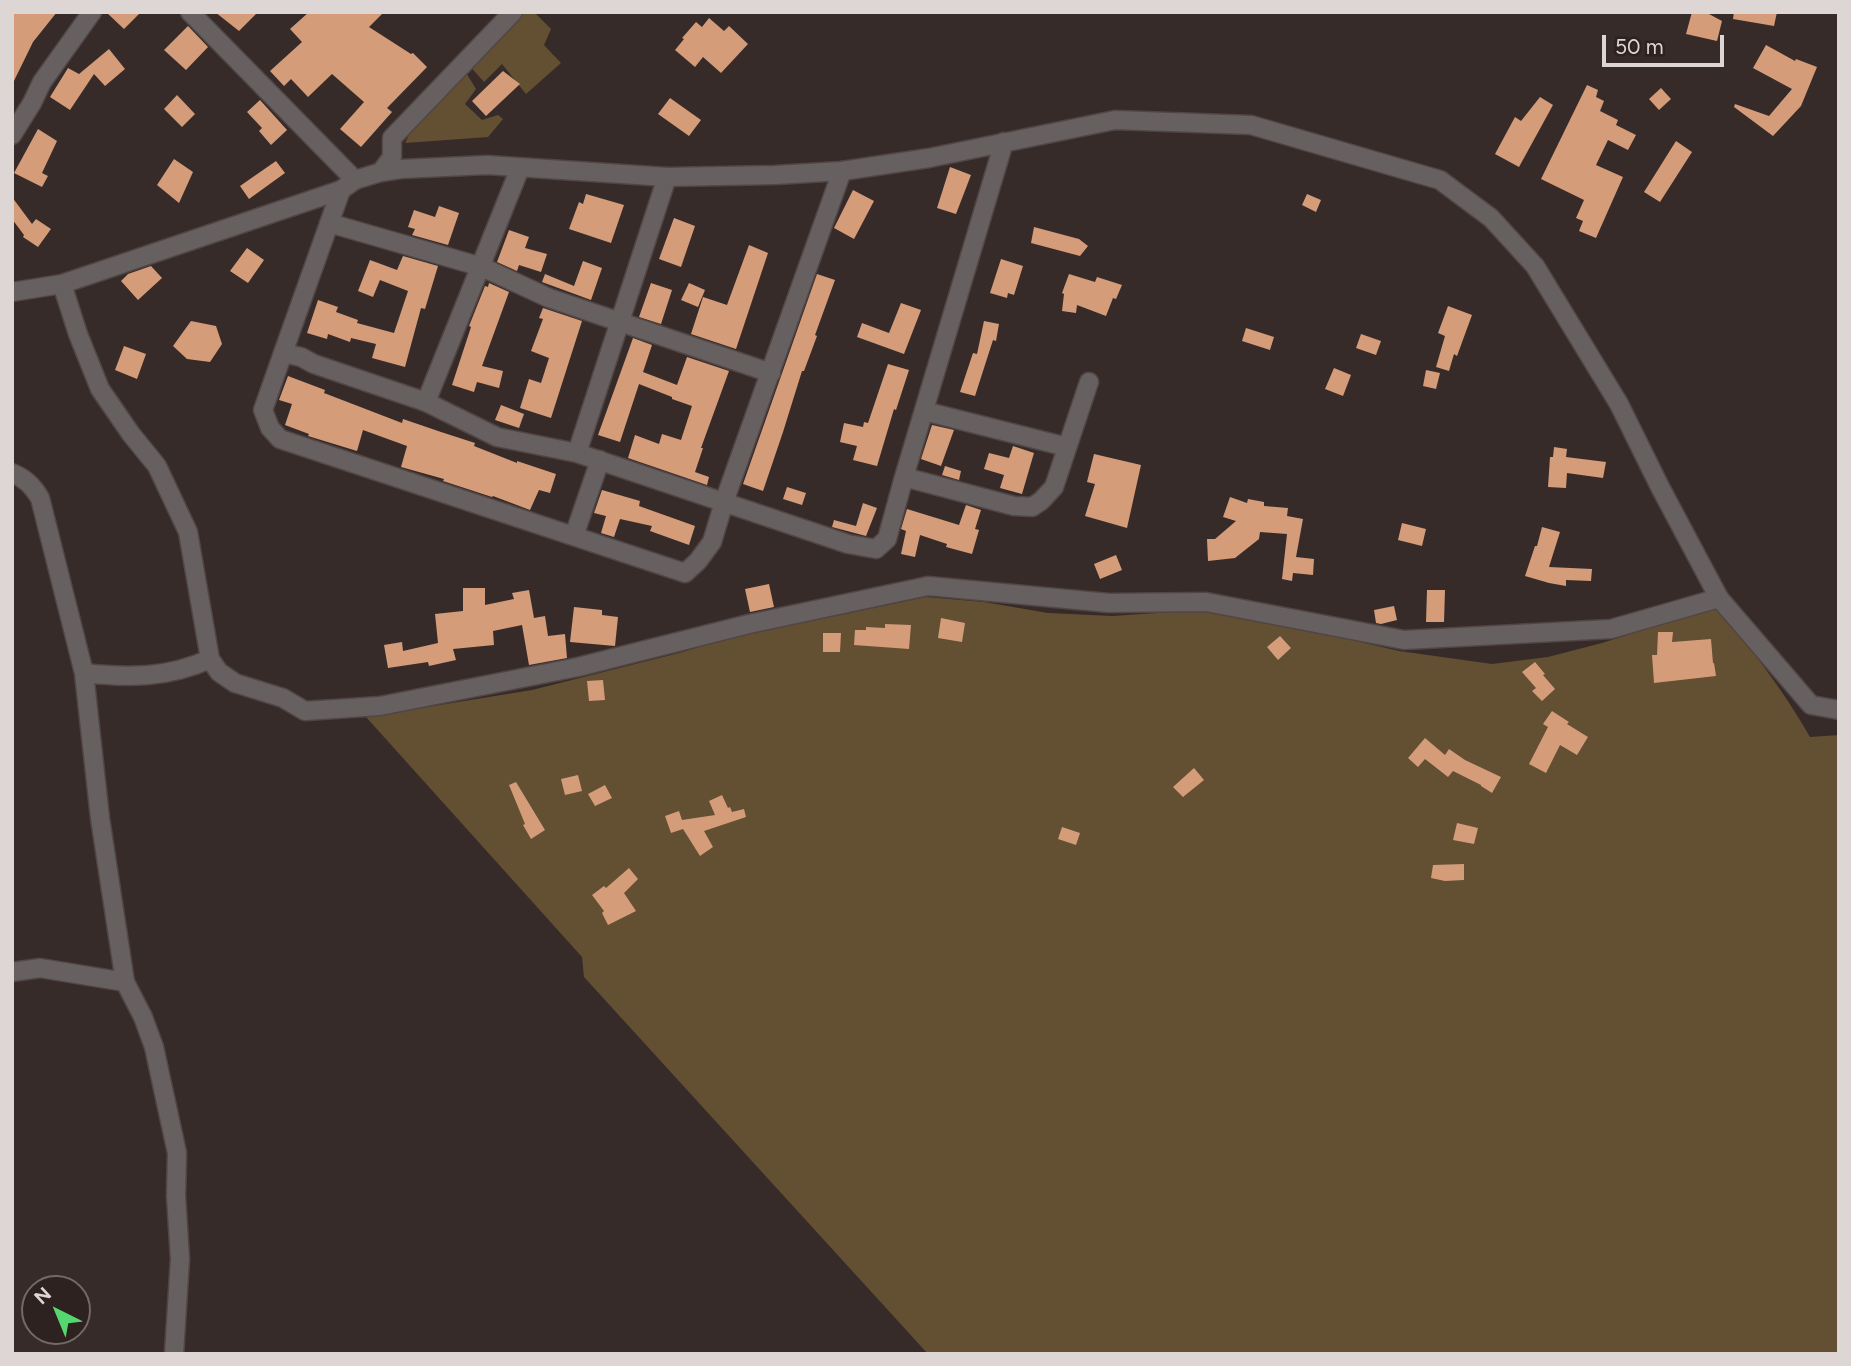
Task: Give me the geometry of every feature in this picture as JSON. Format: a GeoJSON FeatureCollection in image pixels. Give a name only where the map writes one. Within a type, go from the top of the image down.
{"type":"FeatureCollection","features":[{"type":"Feature","properties":{"kind":"street"},"geometry":{"type":"LineString","coordinates":[[12,135],[42,82],[92,12]]}},
{"type":"Feature","properties":{"kind":"street"},"geometry":{"type":"LineString","coordinates":[[190,12],[348,185]]}},
{"type":"Feature","properties":{"kind":"street"},"geometry":{"type":"LineString","coordinates":[[381,172],[391,157],[392,138],[513,12]]}},
{"type":"Feature","properties":{"kind":"street"},"geometry":{"type":"LineString","coordinates":[[12,292],[62,284],[381,172],[401,169],[487,165],[667,177],[775,175],[842,171],[929,158],[1115,120],[1251,125],[1440,180],[1491,218],[1535,266],[1619,404],[1719,598],[1811,705],[1839,710]]}},
{"type":"Feature","properties":{"kind":"street"},"geometry":{"type":"LineString","coordinates":[[283,353],[426,402],[497,437],[577,453],[848,544],[876,549],[887,539],[1004,142]]}},
{"type":"Feature","properties":{"kind":"street"},"geometry":{"type":"LineString","coordinates":[[426,402],[520,168]]}},
{"type":"Feature","properties":{"kind":"street"},"geometry":{"type":"LineString","coordinates":[[348,185],[330,223],[263,410],[270,428],[280,439],[685,573],[712,542],[842,171]]}},
{"type":"Feature","properties":{"kind":"street"},"geometry":{"type":"LineString","coordinates":[[577,453],[667,177]]}},
{"type":"Feature","properties":{"kind":"street"},"geometry":{"type":"LineString","coordinates":[[330,223],[482,267],[549,298],[771,373]]}},
{"type":"Feature","properties":{"kind":"street"},"geometry":{"type":"LineString","coordinates":[[62,284],[100,389],[157,466],[188,532],[210,659],[219,671],[235,682],[283,698],[305,710],[380,706],[578,667],[749,624],[928,586],[1110,603],[1206,602],[1404,640],[1611,629],[1719,598]]}},
{"type":"Feature","properties":{"kind":"street"},"geometry":{"type":"LineString","coordinates":[[904,477],[1014,506],[1032,507],[1054,487],[1089,383]]}},
{"type":"Feature","properties":{"kind":"street"},"geometry":{"type":"LineString","coordinates":[[924,411],[1067,447]]}},
{"type":"Feature","properties":{"kind":"street"},"geometry":{"type":"LineString","coordinates":[[574,536],[600,460]]}},
{"type":"Feature","properties":{"kind":"street"},"geometry":{"type":"LineString","coordinates":[[12,473],[33,486],[40,498],[84,673],[100,818],[125,982],[143,1017],[153,1047],[177,1153],[176,1196],[180,1259],[174,1354]]}},
{"type":"Feature","properties":{"kind":"street"},"geometry":{"type":"LineString","coordinates":[[84,673],[148,676],[190,668],[210,659]]}},
{"type":"Feature","properties":{"kind":"street"},"geometry":{"type":"LineString","coordinates":[[12,972],[40,968],[125,982]]}},
{"type":"Feature","properties":{"kind":"shaded area"},"geometry":{"type":"Polygon","coordinates":[[[525,12],[534,12],[551,29],[544,45],[561,63],[526,94],[502,64],[484,82],[468,64],[525,12]]]}},
{"type":"Feature","properties":{"kind":"shaded area"},"geometry":{"type":"Polygon","coordinates":[[[465,71],[476,89],[465,104],[482,120],[498,115],[503,119],[488,137],[405,143],[411,131],[465,71]]]}},
{"type":"Feature","properties":{"kind":"shaded area"},"geometry":{"type":"Polygon","coordinates":[[[926,597],[984,602],[1048,613],[1112,616],[1187,611],[1235,613],[1399,651],[1492,664],[1548,657],[1602,643],[1717,606],[1766,670],[1810,737],[1839,735],[1839,1354],[928,1354],[584,977],[582,957],[366,717],[532,690],[755,631],[926,597]]]}},
{"type":"Feature","properties":{"kind":"building"},"geometry":{"type":"Polygon","coordinates":[[[12,12],[57,12],[33,42],[12,85],[12,12]]]}},
{"type":"Feature","properties":{"kind":"building"},"geometry":{"type":"Polygon","coordinates":[[[106,12],[141,12],[124,29],[106,12]]]}},
{"type":"Feature","properties":{"kind":"building"},"geometry":{"type":"Polygon","coordinates":[[[215,12],[258,12],[239,31],[215,12]]]}},
{"type":"Feature","properties":{"kind":"building"},"geometry":{"type":"Polygon","coordinates":[[[309,12],[384,12],[369,27],[413,53],[427,67],[387,108],[392,112],[361,147],[340,129],[364,102],[332,74],[308,97],[291,79],[284,86],[270,71],[302,42],[290,29],[309,12]]]}},
{"type":"Feature","properties":{"kind":"building"},"geometry":{"type":"Polygon","coordinates":[[[1692,12],[1709,14],[1722,21],[1717,41],[1686,34],[1692,12]]]}},
{"type":"Feature","properties":{"kind":"building"},"geometry":{"type":"Polygon","coordinates":[[[1734,12],[1777,12],[1774,26],[1733,19],[1734,12]]]}},
{"type":"Feature","properties":{"kind":"building"},"geometry":{"type":"Polygon","coordinates":[[[709,18],[724,31],[729,26],[748,44],[721,73],[703,57],[695,67],[675,50],[696,22],[702,27],[709,18]]]}},
{"type":"Feature","properties":{"kind":"building"},"geometry":{"type":"Polygon","coordinates":[[[188,26],[208,47],[186,70],[164,50],[188,26]]]}},
{"type":"Feature","properties":{"kind":"building"},"geometry":{"type":"Polygon","coordinates":[[[1766,45],[1795,61],[1796,59],[1817,67],[1801,106],[1773,136],[1734,107],[1735,104],[1769,116],[1792,89],[1753,68],[1766,45]]]}},
{"type":"Feature","properties":{"kind":"building"},"geometry":{"type":"Polygon","coordinates":[[[109,49],[125,69],[105,86],[94,74],[70,110],[50,97],[68,68],[79,74],[109,49]]]}},
{"type":"Feature","properties":{"kind":"building"},"geometry":{"type":"Polygon","coordinates":[[[503,71],[520,84],[486,116],[472,101],[503,71]]]}},
{"type":"Feature","properties":{"kind":"building"},"geometry":{"type":"Polygon","coordinates":[[[1587,85],[1598,90],[1596,97],[1604,101],[1600,111],[1618,120],[1616,125],[1636,135],[1628,150],[1608,140],[1596,165],[1623,177],[1596,238],[1579,231],[1583,221],[1576,218],[1584,200],[1541,179],[1587,85]]]}},
{"type":"Feature","properties":{"kind":"building"},"geometry":{"type":"Polygon","coordinates":[[[1661,88],[1671,99],[1659,110],[1649,99],[1661,88]]]}},
{"type":"Feature","properties":{"kind":"building"},"geometry":{"type":"Polygon","coordinates":[[[177,95],[195,114],[182,127],[164,109],[177,95]]]}},
{"type":"Feature","properties":{"kind":"building"},"geometry":{"type":"Polygon","coordinates":[[[1540,97],[1553,105],[1519,167],[1495,154],[1515,117],[1521,121],[1540,97]]]}},
{"type":"Feature","properties":{"kind":"building"},"geometry":{"type":"Polygon","coordinates":[[[670,98],[701,120],[689,136],[658,114],[670,98]]]}},
{"type":"Feature","properties":{"kind":"building"},"geometry":{"type":"Polygon","coordinates":[[[260,100],[287,130],[271,145],[259,131],[262,128],[247,112],[260,100]]]}},
{"type":"Feature","properties":{"kind":"building"},"geometry":{"type":"Polygon","coordinates":[[[38,129],[57,141],[42,173],[48,176],[42,187],[14,173],[38,129]]]}},
{"type":"Feature","properties":{"kind":"building"},"geometry":{"type":"Polygon","coordinates":[[[1676,141],[1692,152],[1660,202],[1644,192],[1676,141]]]}},
{"type":"Feature","properties":{"kind":"building"},"geometry":{"type":"Polygon","coordinates":[[[174,159],[193,172],[179,203],[157,185],[174,159]]]}},
{"type":"Feature","properties":{"kind":"building"},"geometry":{"type":"Polygon","coordinates":[[[276,161],[285,173],[249,199],[240,186],[276,161]]]}},
{"type":"Feature","properties":{"kind":"building"},"geometry":{"type":"Polygon","coordinates":[[[950,167],[971,175],[956,214],[937,208],[950,167]]]}},
{"type":"Feature","properties":{"kind":"building"},"geometry":{"type":"Polygon","coordinates":[[[853,190],[874,201],[854,239],[834,228],[853,190]]]}},
{"type":"Feature","properties":{"kind":"building"},"geometry":{"type":"Polygon","coordinates":[[[586,194],[624,205],[611,243],[569,229],[579,202],[583,204],[586,194]]]}},
{"type":"Feature","properties":{"kind":"building"},"geometry":{"type":"Polygon","coordinates":[[[1307,194],[1321,200],[1316,212],[1302,205],[1307,194]]]}},
{"type":"Feature","properties":{"kind":"building"},"geometry":{"type":"Polygon","coordinates":[[[12,197],[32,224],[36,219],[51,229],[38,247],[23,237],[12,219],[12,197]]]}},
{"type":"Feature","properties":{"kind":"building"},"geometry":{"type":"Polygon","coordinates":[[[439,206],[459,213],[448,245],[412,235],[415,229],[408,227],[414,210],[435,217],[439,206]]]}},
{"type":"Feature","properties":{"kind":"building"},"geometry":{"type":"Polygon","coordinates":[[[674,218],[695,226],[681,267],[659,259],[674,218]]]}},
{"type":"Feature","properties":{"kind":"building"},"geometry":{"type":"Polygon","coordinates":[[[1034,227],[1079,239],[1088,246],[1080,256],[1031,243],[1034,227]]]}},
{"type":"Feature","properties":{"kind":"building"},"geometry":{"type":"Polygon","coordinates":[[[509,230],[529,237],[525,248],[547,254],[541,272],[519,265],[517,271],[497,262],[509,230]]]}},
{"type":"Feature","properties":{"kind":"building"},"geometry":{"type":"Polygon","coordinates":[[[749,245],[768,253],[736,349],[691,334],[703,297],[727,305],[749,245]]]}},
{"type":"Feature","properties":{"kind":"building"},"geometry":{"type":"Polygon","coordinates":[[[247,248],[264,260],[248,283],[230,271],[247,248]]]}},
{"type":"Feature","properties":{"kind":"building"},"geometry":{"type":"Polygon","coordinates":[[[403,256],[438,266],[425,309],[421,308],[405,367],[372,358],[376,344],[351,338],[350,342],[328,334],[327,339],[307,333],[318,300],[338,307],[336,312],[358,320],[357,323],[394,333],[408,291],[380,280],[373,297],[358,291],[370,260],[397,270],[403,256]]]}},
{"type":"Feature","properties":{"kind":"building"},"geometry":{"type":"Polygon","coordinates":[[[1001,259],[1023,266],[1014,295],[1008,293],[1007,298],[990,293],[1001,259]]]}},
{"type":"Feature","properties":{"kind":"building"},"geometry":{"type":"Polygon","coordinates":[[[583,261],[602,268],[591,300],[542,282],[545,274],[574,286],[583,261]]]}},
{"type":"Feature","properties":{"kind":"building"},"geometry":{"type":"Polygon","coordinates":[[[151,266],[162,278],[138,300],[121,281],[128,274],[151,266]]]}},
{"type":"Feature","properties":{"kind":"building"},"geometry":{"type":"Polygon","coordinates":[[[817,274],[835,280],[763,491],[743,484],[817,274]]]}},
{"type":"Feature","properties":{"kind":"building"},"geometry":{"type":"Polygon","coordinates":[[[1069,274],[1095,282],[1097,277],[1122,285],[1106,316],[1077,305],[1076,313],[1062,311],[1062,293],[1069,274]]]}},
{"type":"Feature","properties":{"kind":"building"},"geometry":{"type":"Polygon","coordinates":[[[489,283],[509,292],[482,366],[503,371],[499,388],[477,382],[474,392],[452,385],[471,327],[469,326],[485,286],[488,287],[489,283]]]}},
{"type":"Feature","properties":{"kind":"building"},"geometry":{"type":"Polygon","coordinates":[[[651,283],[672,290],[661,324],[639,317],[651,283]]]}},
{"type":"Feature","properties":{"kind":"building"},"geometry":{"type":"Polygon","coordinates":[[[689,283],[705,290],[698,307],[681,300],[689,283]]]}},
{"type":"Feature","properties":{"kind":"building"},"geometry":{"type":"Polygon","coordinates":[[[901,303],[921,310],[904,354],[857,337],[862,323],[889,333],[901,303]]]}},
{"type":"Feature","properties":{"kind":"building"},"geometry":{"type":"Polygon","coordinates":[[[1448,306],[1472,315],[1449,371],[1436,367],[1445,336],[1438,333],[1448,306]]]}},
{"type":"Feature","properties":{"kind":"building"},"geometry":{"type":"Polygon","coordinates":[[[543,308],[582,321],[551,418],[520,408],[529,379],[541,383],[549,358],[531,351],[543,319],[539,318],[543,308]]]}},
{"type":"Feature","properties":{"kind":"building"},"geometry":{"type":"Polygon","coordinates":[[[191,321],[216,326],[222,344],[210,362],[187,359],[173,346],[191,321]]]}},
{"type":"Feature","properties":{"kind":"building"},"geometry":{"type":"Polygon","coordinates":[[[984,321],[999,324],[996,341],[993,340],[975,396],[960,392],[973,353],[977,354],[984,321]]]}},
{"type":"Feature","properties":{"kind":"building"},"geometry":{"type":"Polygon","coordinates":[[[1246,328],[1274,337],[1270,350],[1242,341],[1246,328]]]}},
{"type":"Feature","properties":{"kind":"building"},"geometry":{"type":"Polygon","coordinates":[[[1361,334],[1381,341],[1376,355],[1356,348],[1361,334]]]}},
{"type":"Feature","properties":{"kind":"building"},"geometry":{"type":"Polygon","coordinates":[[[633,338],[652,345],[643,372],[677,385],[687,357],[729,371],[695,472],[709,477],[707,485],[628,458],[635,435],[659,444],[662,434],[681,440],[692,406],[639,384],[620,442],[598,435],[633,338]]]}},
{"type":"Feature","properties":{"kind":"building"},"geometry":{"type":"Polygon","coordinates":[[[124,346],[146,354],[137,379],[115,370],[124,346]]]}},
{"type":"Feature","properties":{"kind":"building"},"geometry":{"type":"Polygon","coordinates":[[[888,364],[909,370],[877,466],[853,460],[857,446],[840,442],[844,423],[863,427],[864,422],[868,423],[888,364]]]}},
{"type":"Feature","properties":{"kind":"building"},"geometry":{"type":"Polygon","coordinates":[[[1334,368],[1351,375],[1343,396],[1325,389],[1334,368]]]}},
{"type":"Feature","properties":{"kind":"building"},"geometry":{"type":"Polygon","coordinates":[[[1426,370],[1440,373],[1436,389],[1423,386],[1426,370]]]}},
{"type":"Feature","properties":{"kind":"building"},"geometry":{"type":"Polygon","coordinates":[[[288,376],[402,423],[403,419],[475,443],[474,446],[517,463],[556,474],[550,493],[539,490],[530,510],[443,481],[444,479],[401,467],[407,446],[363,430],[357,451],[308,436],[309,434],[285,425],[292,404],[279,400],[288,376]]]}},
{"type":"Feature","properties":{"kind":"building"},"geometry":{"type":"Polygon","coordinates":[[[501,405],[524,414],[519,428],[495,420],[501,405]]]}},
{"type":"Feature","properties":{"kind":"building"},"geometry":{"type":"Polygon","coordinates":[[[932,425],[954,430],[941,466],[921,459],[932,425]]]}},
{"type":"Feature","properties":{"kind":"building"},"geometry":{"type":"Polygon","coordinates":[[[1013,446],[1034,453],[1022,494],[1000,488],[1004,475],[984,469],[989,453],[1009,458],[1013,446]]]}},
{"type":"Feature","properties":{"kind":"building"},"geometry":{"type":"Polygon","coordinates":[[[1554,447],[1567,449],[1566,457],[1606,462],[1603,478],[1567,473],[1566,488],[1548,487],[1550,457],[1553,457],[1554,447]]]}},
{"type":"Feature","properties":{"kind":"building"},"geometry":{"type":"Polygon","coordinates":[[[1094,454],[1141,465],[1127,528],[1085,516],[1095,484],[1087,482],[1094,454]]]}},
{"type":"Feature","properties":{"kind":"building"},"geometry":{"type":"Polygon","coordinates":[[[945,466],[961,471],[959,480],[942,475],[945,466]]]}},
{"type":"Feature","properties":{"kind":"building"},"geometry":{"type":"Polygon","coordinates":[[[787,487],[806,493],[802,505],[783,499],[787,487]]]}},
{"type":"Feature","properties":{"kind":"building"},"geometry":{"type":"Polygon","coordinates":[[[602,490],[640,501],[639,506],[695,526],[689,545],[650,531],[652,526],[620,519],[614,537],[601,533],[606,516],[594,513],[602,490]]]}},
{"type":"Feature","properties":{"kind":"building"},"geometry":{"type":"Polygon","coordinates":[[[1230,497],[1247,503],[1248,499],[1264,502],[1264,506],[1288,508],[1287,516],[1303,519],[1296,557],[1314,559],[1313,575],[1293,573],[1292,581],[1282,579],[1287,534],[1260,532],[1259,539],[1235,558],[1208,561],[1207,539],[1215,539],[1236,521],[1223,517],[1230,497]]]}},
{"type":"Feature","properties":{"kind":"building"},"geometry":{"type":"Polygon","coordinates":[[[863,503],[877,508],[866,536],[832,527],[834,520],[856,526],[863,503]]]}},
{"type":"Feature","properties":{"kind":"building"},"geometry":{"type":"Polygon","coordinates":[[[966,505],[981,510],[972,554],[946,547],[947,544],[920,535],[915,557],[901,554],[906,531],[901,529],[907,509],[959,525],[966,505]]]}},
{"type":"Feature","properties":{"kind":"building"},"geometry":{"type":"Polygon","coordinates":[[[1402,523],[1426,529],[1422,546],[1398,540],[1402,523]]]}},
{"type":"Feature","properties":{"kind":"building"},"geometry":{"type":"Polygon","coordinates":[[[1542,527],[1560,532],[1549,567],[1592,569],[1591,581],[1566,580],[1566,586],[1525,576],[1542,527]]]}},
{"type":"Feature","properties":{"kind":"building"},"geometry":{"type":"Polygon","coordinates":[[[1116,555],[1122,570],[1100,579],[1094,564],[1116,555]]]}},
{"type":"Feature","properties":{"kind":"building"},"geometry":{"type":"Polygon","coordinates":[[[769,584],[774,607],[750,612],[745,589],[769,584]]]}},
{"type":"Feature","properties":{"kind":"building"},"geometry":{"type":"Polygon","coordinates":[[[463,588],[485,588],[485,605],[514,599],[512,593],[529,590],[534,618],[545,616],[548,636],[565,634],[567,658],[529,665],[522,625],[493,631],[494,645],[453,649],[456,660],[429,666],[428,662],[388,668],[384,645],[402,642],[403,651],[438,643],[435,614],[463,611],[463,588]]]}},
{"type":"Feature","properties":{"kind":"building"},"geometry":{"type":"Polygon","coordinates":[[[1427,590],[1445,590],[1444,622],[1426,622],[1427,590]]]}},
{"type":"Feature","properties":{"kind":"building"},"geometry":{"type":"Polygon","coordinates":[[[1394,606],[1397,620],[1376,623],[1374,610],[1394,606]]]}},
{"type":"Feature","properties":{"kind":"building"},"geometry":{"type":"Polygon","coordinates":[[[574,607],[602,610],[602,615],[618,617],[615,646],[570,642],[574,607]]]}},
{"type":"Feature","properties":{"kind":"building"},"geometry":{"type":"Polygon","coordinates":[[[941,618],[965,623],[962,642],[938,638],[941,618]]]}},
{"type":"Feature","properties":{"kind":"building"},"geometry":{"type":"Polygon","coordinates":[[[885,624],[911,625],[909,649],[854,645],[855,630],[866,630],[866,627],[885,628],[885,624]]]}},
{"type":"Feature","properties":{"kind":"building"},"geometry":{"type":"Polygon","coordinates":[[[1658,632],[1673,632],[1672,642],[1711,639],[1716,676],[1654,683],[1652,655],[1657,655],[1658,632]]]}},
{"type":"Feature","properties":{"kind":"building"},"geometry":{"type":"Polygon","coordinates":[[[823,633],[841,633],[840,652],[823,652],[823,633]]]}},
{"type":"Feature","properties":{"kind":"building"},"geometry":{"type":"Polygon","coordinates":[[[1280,636],[1291,648],[1278,660],[1267,647],[1280,636]]]}},
{"type":"Feature","properties":{"kind":"building"},"geometry":{"type":"Polygon","coordinates":[[[1535,662],[1555,689],[1542,701],[1532,691],[1536,688],[1522,672],[1535,662]]]}},
{"type":"Feature","properties":{"kind":"building"},"geometry":{"type":"Polygon","coordinates":[[[603,680],[605,700],[589,701],[587,681],[603,680]]]}},
{"type":"Feature","properties":{"kind":"building"},"geometry":{"type":"Polygon","coordinates":[[[1552,711],[1588,737],[1577,755],[1560,745],[1546,773],[1529,764],[1548,727],[1543,724],[1552,711]]]}},
{"type":"Feature","properties":{"kind":"building"},"geometry":{"type":"Polygon","coordinates":[[[1425,738],[1445,755],[1449,749],[1501,777],[1492,793],[1453,771],[1448,777],[1425,759],[1418,767],[1408,758],[1425,738]]]}},
{"type":"Feature","properties":{"kind":"building"},"geometry":{"type":"Polygon","coordinates":[[[1194,768],[1204,780],[1183,797],[1173,787],[1194,768]]]}},
{"type":"Feature","properties":{"kind":"building"},"geometry":{"type":"Polygon","coordinates":[[[578,775],[582,791],[565,795],[561,779],[578,775]]]}},
{"type":"Feature","properties":{"kind":"building"},"geometry":{"type":"Polygon","coordinates":[[[516,782],[545,830],[531,839],[523,825],[525,824],[509,785],[516,782]]]}},
{"type":"Feature","properties":{"kind":"building"},"geometry":{"type":"Polygon","coordinates":[[[605,785],[612,798],[595,806],[588,794],[605,785]]]}},
{"type":"Feature","properties":{"kind":"building"},"geometry":{"type":"Polygon","coordinates":[[[722,795],[732,812],[744,809],[746,817],[704,831],[713,847],[700,856],[683,829],[671,833],[665,816],[679,811],[682,820],[715,815],[709,801],[722,795]]]}},
{"type":"Feature","properties":{"kind":"building"},"geometry":{"type":"Polygon","coordinates":[[[1457,823],[1478,828],[1474,844],[1453,840],[1457,823]]]}},
{"type":"Feature","properties":{"kind":"building"},"geometry":{"type":"Polygon","coordinates":[[[1062,827],[1080,833],[1076,845],[1058,839],[1062,827]]]}},
{"type":"Feature","properties":{"kind":"building"},"geometry":{"type":"Polygon","coordinates":[[[1464,864],[1464,880],[1445,881],[1431,878],[1433,865],[1464,864]]]}},
{"type":"Feature","properties":{"kind":"building"},"geometry":{"type":"Polygon","coordinates":[[[629,868],[638,879],[624,893],[636,911],[608,925],[602,913],[604,911],[592,895],[604,886],[606,888],[629,868]]]}}]}
